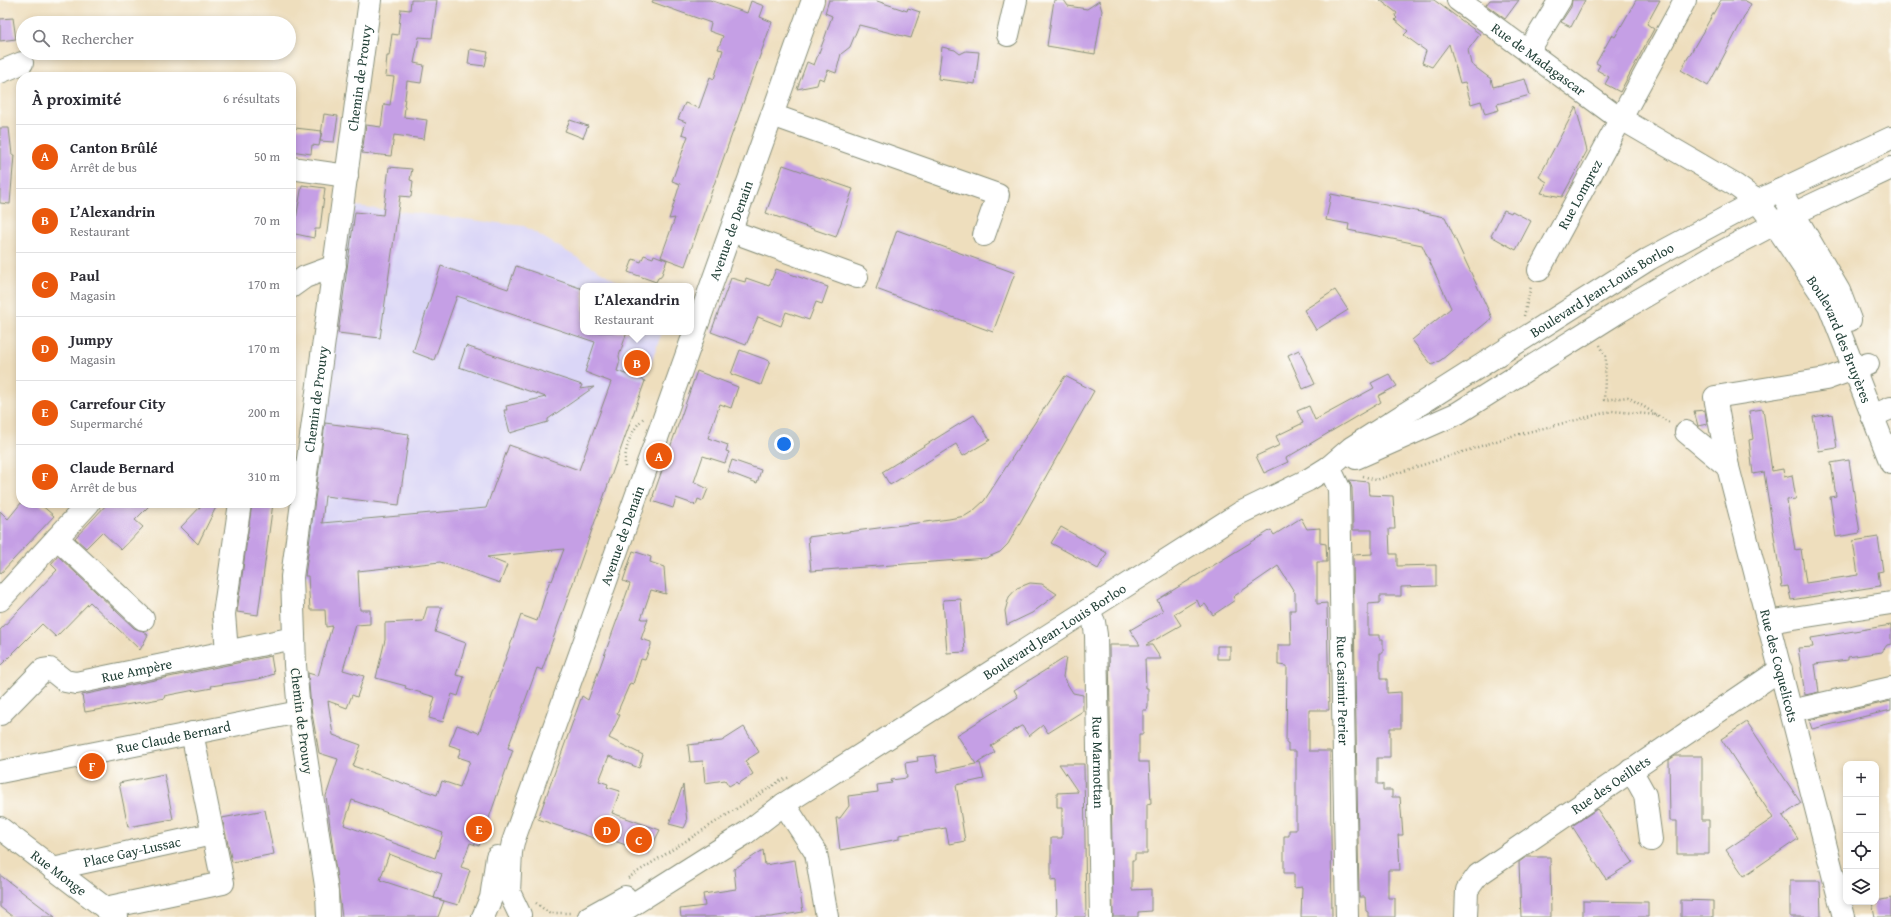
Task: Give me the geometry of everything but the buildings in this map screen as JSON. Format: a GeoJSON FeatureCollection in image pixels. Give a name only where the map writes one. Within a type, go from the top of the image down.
{"type":"FeatureCollection","features":[{"type":"Feature","properties":{"kind":"street","name":"Chemin de Prouvy"},"geometry":{"type":"LineString","coordinates":[[328,917],[327,892],[299,712],[292,577],[370,0]]}},
{"type":"Feature","properties":{"kind":"street","name":"Avenue de Denain"},"geometry":{"type":"LineString","coordinates":[[694,300],[801,0]]}},
{"type":"Feature","properties":{"kind":"street","name":"Avenue de Denain"},"geometry":{"type":"LineString","coordinates":[[694,335],[813,0]]}},
{"type":"Feature","properties":{"kind":"street"},"geometry":{"type":"LineString","coordinates":[[1008,35],[1016,0]]}},
{"type":"Feature","properties":{"kind":"street","name":"Rue de Madagascar"},"geometry":{"type":"LineString","coordinates":[[1458,0],[1620,118]]}},
{"type":"Feature","properties":{"kind":"street"},"geometry":{"type":"LineString","coordinates":[[1528,52],[1560,0]]}},
{"type":"Feature","properties":{"kind":"street","name":"Rue Lomprez"},"geometry":{"type":"LineString","coordinates":[[1539,270],[1685,0]]}},
{"type":"Feature","properties":{"kind":"street"},"geometry":{"type":"LineString","coordinates":[[0,72],[22,63]]}},
{"type":"Feature","properties":{"kind":"street"},"geometry":{"type":"LineString","coordinates":[[772,114],[998,195],[984,235]]}},
{"type":"Feature","properties":{"kind":"street"},"geometry":{"type":"LineString","coordinates":[[1620,118],[1735,184],[1756,201],[1784,219]]}},
{"type":"Feature","properties":{"kind":"street","name":"Boulevard Jean-Louis Borloo"},"geometry":{"type":"LineString","coordinates":[[1339,473],[1351,448],[1432,398],[1500,352],[1615,279],[1688,237],[1756,201],[1891,138]]}},
{"type":"Feature","properties":{"kind":"street","name":"Boulevard Jean-Louis Borloo"},"geometry":{"type":"LineString","coordinates":[[613,917],[746,832],[784,804],[1240,513],[1302,484],[1339,473],[1351,460],[1447,419],[1620,311],[1784,219],[1891,168]]}},
{"type":"Feature","properties":{"kind":"street"},"geometry":{"type":"LineString","coordinates":[[296,169],[347,176]]}},
{"type":"Feature","properties":{"kind":"street"},"geometry":{"type":"LineString","coordinates":[[1780,190],[1784,219]]}},
{"type":"Feature","properties":{"kind":"street","name":"Boulevard des Bruyères"},"geometry":{"type":"LineString","coordinates":[[1784,219],[1830,305],[1885,415],[1891,463]]}},
{"type":"Feature","properties":{"kind":"street"},"geometry":{"type":"LineString","coordinates":[[731,231],[857,277]]}},
{"type":"Feature","properties":{"kind":"street"},"geometry":{"type":"LineString","coordinates":[[296,283],[305,277],[335,266]]}},
{"type":"Feature","properties":{"kind":"street","name":"Avenue de Denain"},"geometry":{"type":"LineString","coordinates":[[483,917],[491,898],[502,837],[681,335]]}},
{"type":"Feature","properties":{"kind":"street","name":"Avenue de Denain"},"geometry":{"type":"LineString","coordinates":[[522,916],[509,892],[513,842],[694,335]]}},
{"type":"Feature","properties":{"kind":"street","name":"Rue des Coquelicots"},"geometry":{"type":"LineString","coordinates":[[1844,917],[1728,467],[1715,398],[1813,382],[1861,366]]}},
{"type":"Feature","properties":{"kind":"street"},"geometry":{"type":"LineString","coordinates":[[1686,432],[1728,467]]}},
{"type":"Feature","properties":{"kind":"street","name":"Rue Casimir Perier"},"geometry":{"type":"LineString","coordinates":[[1339,473],[1347,917]]}},
{"type":"Feature","properties":{"kind":"street"},"geometry":{"type":"LineString","coordinates":[[0,600],[85,508]]}},
{"type":"Feature","properties":{"kind":"street"},"geometry":{"type":"LineString","coordinates":[[226,652],[224,614],[239,508]]}},
{"type":"Feature","properties":{"kind":"street"},"geometry":{"type":"LineString","coordinates":[[57,538],[143,619]]}},
{"type":"Feature","properties":{"kind":"street"},"geometry":{"type":"LineString","coordinates":[[1768,622],[1891,603]]}},
{"type":"Feature","properties":{"kind":"street","name":"Rue Marmottan"},"geometry":{"type":"LineString","coordinates":[[1088,610],[1094,622],[1096,635],[1100,917]]}},
{"type":"Feature","properties":{"kind":"street","name":"Rue Ampère"},"geometry":{"type":"LineString","coordinates":[[0,714],[43,670],[50,669],[65,681],[76,682],[294,638]]}},
{"type":"Feature","properties":{"kind":"street","name":"Rue des Oeillets"},"geometry":{"type":"LineString","coordinates":[[1466,917],[1467,890],[1478,875],[1781,669]]}},
{"type":"Feature","properties":{"kind":"street"},"geometry":{"type":"LineString","coordinates":[[1791,711],[1891,688]]}},
{"type":"Feature","properties":{"kind":"street","name":"Rue Claude Bernard"},"geometry":{"type":"LineString","coordinates":[[0,772],[299,712]]}},
{"type":"Feature","properties":{"kind":"street"},"geometry":{"type":"LineString","coordinates":[[111,913],[222,883],[192,733]]}},
{"type":"Feature","properties":{"kind":"street"},"geometry":{"type":"LineString","coordinates":[[1631,770],[1645,795],[1651,840]]}},
{"type":"Feature","properties":{"kind":"street"},"geometry":{"type":"LineString","coordinates":[[784,804],[816,853],[827,917]]}},
{"type":"Feature","properties":{"kind":"street","name":"Boulevard Jean-Louis Borloo"},"geometry":{"type":"LineString","coordinates":[[589,917],[605,910],[747,819],[784,804]]}},
{"type":"Feature","properties":{"kind":"street","name":"Rue Monge"},"geometry":{"type":"LineString","coordinates":[[0,828],[111,913]]}},
{"type":"Feature","properties":{"kind":"street","name":"Place Gay-Lussac"},"geometry":{"type":"LineString","coordinates":[[53,869],[212,834]]}},
{"type":"Feature","properties":{"kind":"street"},"geometry":{"type":"LineString","coordinates":[[486,917],[504,912],[522,916]]}},
{"type":"Feature","properties":{"kind":"path"},"geometry":{"type":"LineString","coordinates":[[1523,318],[1532,281],[1539,270]]}},
{"type":"Feature","properties":{"kind":"path"},"geometry":{"type":"LineString","coordinates":[[1593,347],[1605,340]]}},
{"type":"Feature","properties":{"kind":"path"},"geometry":{"type":"LineString","coordinates":[[1599,343],[1606,357],[1604,400],[1628,397],[1686,432]]}},
{"type":"Feature","properties":{"kind":"path"},"geometry":{"type":"LineString","coordinates":[[1339,473],[1376,480],[1512,436],[1612,410],[1657,415]]}},
{"type":"Feature","properties":{"kind":"path"},"geometry":{"type":"LineString","coordinates":[[552,913],[553,917]]}},
{"type":"Feature","properties":{"kind":"shaded area"},"geometry":{"type":"Polygon","coordinates":[[[347,205],[524,226],[620,283],[580,283],[580,335],[661,335],[585,547],[295,579],[347,205]]]}},
{"type":"Feature","properties":{"kind":"place","name":"L’Alexandrin"},"geometry":{"type":"Point","coordinates":[637,363]}},
{"type":"Feature","properties":{"kind":"place","name":"Canton Brûlé"},"geometry":{"type":"Point","coordinates":[659,456]}},
{"type":"Feature","properties":{"kind":"place","name":"Claude Bernard"},"geometry":{"type":"Point","coordinates":[92,766]}},
{"type":"Feature","properties":{"kind":"place","name":"Carrefour City"},"geometry":{"type":"Point","coordinates":[479,829]}},
{"type":"Feature","properties":{"kind":"place","name":"Jumpy"},"geometry":{"type":"Point","coordinates":[607,830]}},
{"type":"Feature","properties":{"kind":"place","name":"Paul"},"geometry":{"type":"Point","coordinates":[639,840]}}]}
